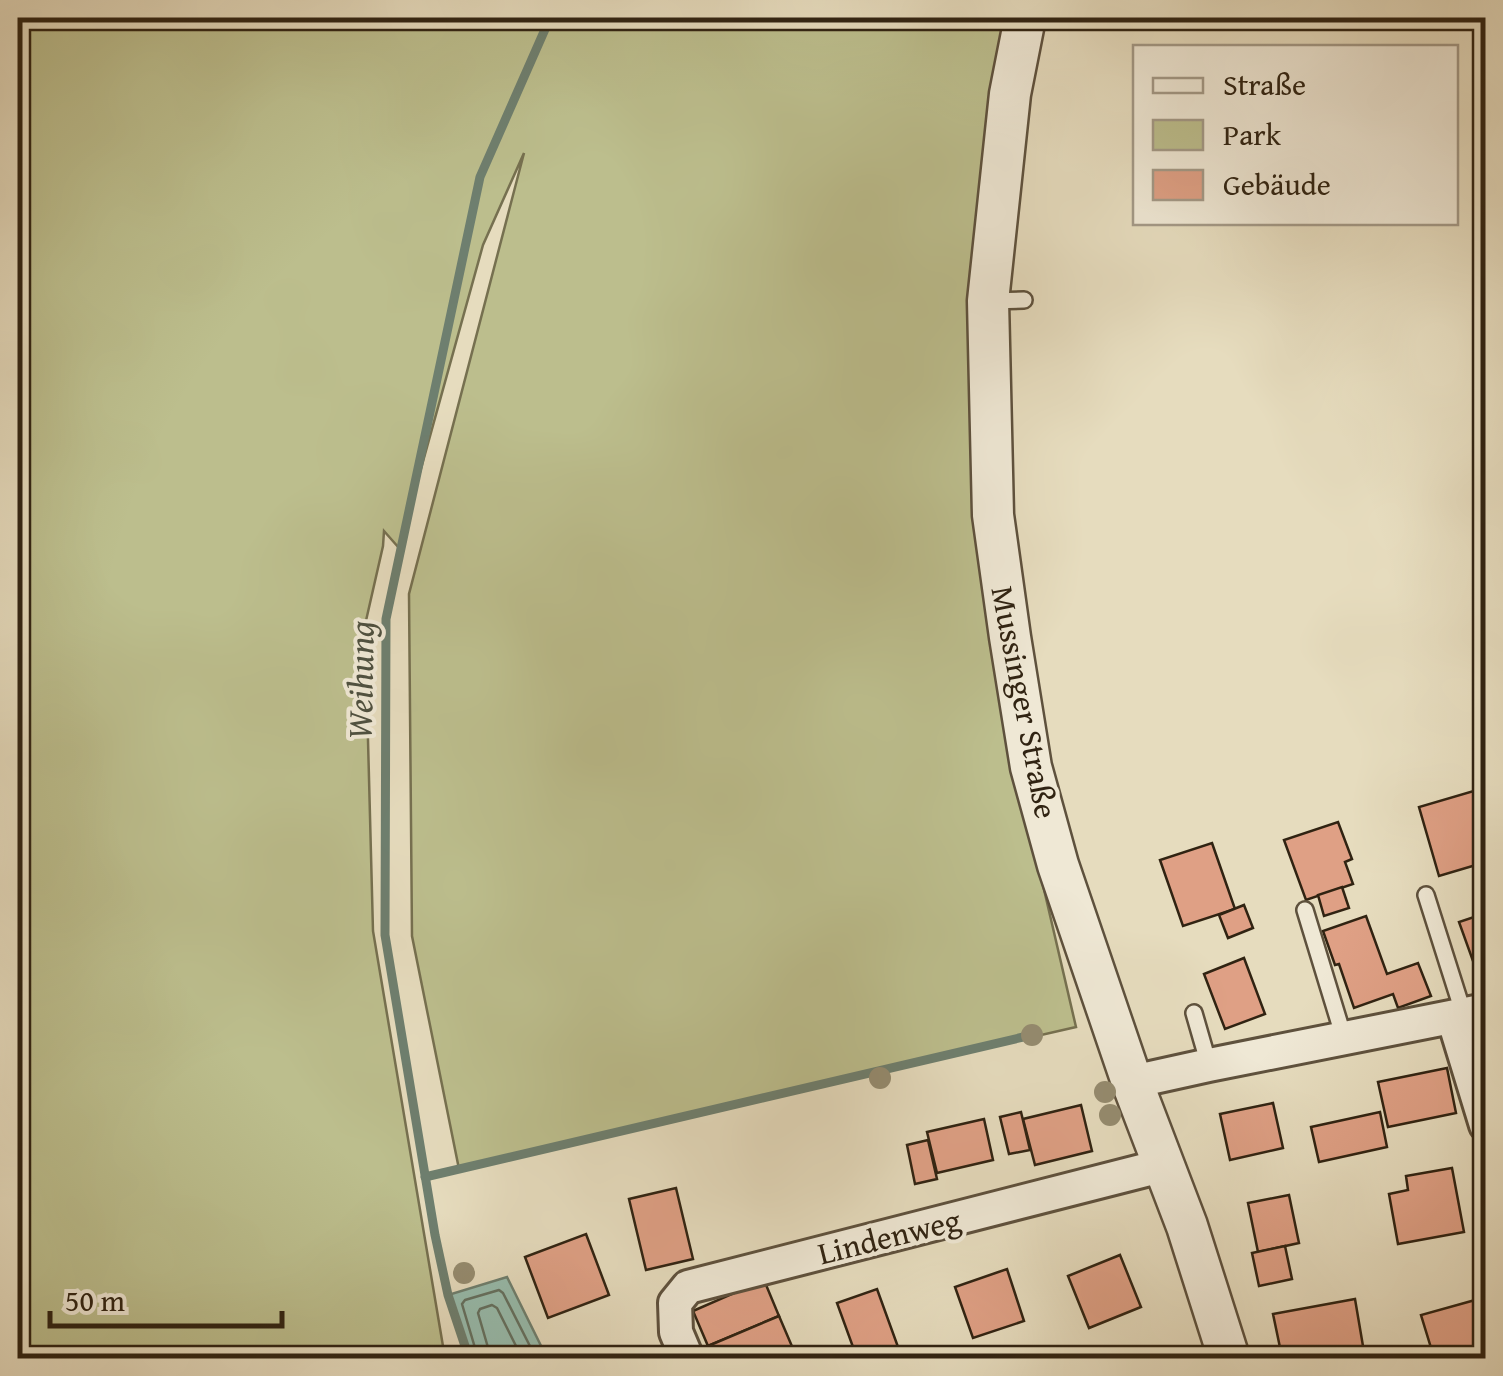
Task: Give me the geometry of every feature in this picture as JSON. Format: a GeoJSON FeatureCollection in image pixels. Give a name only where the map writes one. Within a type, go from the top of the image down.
{"type":"FeatureCollection","features":[{"type":"Feature","properties":{"kind":"street","name":"Mussinger Straße"},"geometry":{"type":"LineString","coordinates":[[1025,18],[1010,94],[1006,300],[992,515],[1031,768],[1058,865],[1230,1358]]}},
{"type":"Feature","properties":{"kind":"street"},"geometry":{"type":"LineString","coordinates":[[1132,1082],[1468,1014],[1486,1125]]}},
{"type":"Feature","properties":{"kind":"street","name":"Lindenweg"},"geometry":{"type":"LineString","coordinates":[[686,1358],[676,1332],[675,1303],[688,1287],[1165,1165]]}},
{"type":"Feature","properties":{"kind":"lane"},"geometry":{"type":"LineString","coordinates":[[1426,894],[1468,1014]]}},
{"type":"Feature","properties":{"kind":"lane"},"geometry":{"type":"LineString","coordinates":[[1305,910],[1344,1038]]}},
{"type":"Feature","properties":{"kind":"lane"},"geometry":{"type":"LineString","coordinates":[[1194,1013],[1209,1064]]}},
{"type":"Feature","properties":{"kind":"green space"},"geometry":{"type":"Polygon","coordinates":[[[18,18],[1008,18],[1003,44],[1016,769],[1076,1027],[459,1169],[412,936],[409,594],[524,153],[483,245],[399,548],[384,531],[365,625],[373,931],[445,1358],[18,1358],[18,18]]]}},
{"type":"Feature","properties":{"kind":"water"},"geometry":{"type":"Polygon","coordinates":[[[507,1277],[547,1358],[469,1358],[448,1295],[507,1277]]]}},
{"type":"Feature","properties":{"kind":"building"},"geometry":{"type":"Polygon","coordinates":[[[1477,790],[1486,818],[1486,862],[1439,876],[1419,807],[1477,790]]]}},
{"type":"Feature","properties":{"kind":"building"},"geometry":{"type":"Polygon","coordinates":[[[1338,822],[1352,859],[1345,862],[1353,884],[1306,900],[1284,840],[1338,822]]]}},
{"type":"Feature","properties":{"kind":"building"},"geometry":{"type":"Polygon","coordinates":[[[1212,843],[1235,909],[1183,926],[1160,860],[1212,843]]]}},
{"type":"Feature","properties":{"kind":"building"},"geometry":{"type":"Polygon","coordinates":[[[1342,887],[1349,908],[1324,916],[1318,895],[1342,887]]]}},
{"type":"Feature","properties":{"kind":"building"},"geometry":{"type":"Polygon","coordinates":[[[1244,905],[1253,928],[1228,938],[1219,915],[1244,905]]]}},
{"type":"Feature","properties":{"kind":"building"},"geometry":{"type":"Polygon","coordinates":[[[1486,913],[1486,972],[1478,975],[1459,922],[1486,913]]]}},
{"type":"Feature","properties":{"kind":"building"},"geometry":{"type":"Polygon","coordinates":[[[1366,916],[1387,974],[1418,963],[1431,996],[1398,1008],[1393,994],[1354,1008],[1323,931],[1366,916]]]}},
{"type":"Feature","properties":{"kind":"building"},"geometry":{"type":"Polygon","coordinates":[[[1244,958],[1265,1014],[1225,1029],[1204,974],[1244,958]]]}},
{"type":"Feature","properties":{"kind":"building"},"geometry":{"type":"Polygon","coordinates":[[[1447,1068],[1456,1113],[1388,1127],[1378,1082],[1447,1068]]]}},
{"type":"Feature","properties":{"kind":"building"},"geometry":{"type":"Polygon","coordinates":[[[1273,1103],[1283,1148],[1230,1160],[1220,1114],[1273,1103]]]}},
{"type":"Feature","properties":{"kind":"building"},"geometry":{"type":"Polygon","coordinates":[[[1081,1105],[1092,1151],[1035,1165],[1023,1119],[1081,1105]]]}},
{"type":"Feature","properties":{"kind":"building"},"geometry":{"type":"Polygon","coordinates":[[[1021,1112],[1030,1150],[1009,1154],[1000,1117],[1021,1112]]]}},
{"type":"Feature","properties":{"kind":"building"},"geometry":{"type":"Polygon","coordinates":[[[1380,1112],[1387,1147],[1319,1162],[1311,1127],[1380,1112]]]}},
{"type":"Feature","properties":{"kind":"building"},"geometry":{"type":"Polygon","coordinates":[[[984,1119],[993,1160],[937,1173],[927,1132],[984,1119]]]}},
{"type":"Feature","properties":{"kind":"building"},"geometry":{"type":"Polygon","coordinates":[[[928,1140],[937,1179],[915,1184],[907,1145],[928,1140]]]}},
{"type":"Feature","properties":{"kind":"building"},"geometry":{"type":"Polygon","coordinates":[[[1452,1168],[1464,1232],[1398,1244],[1389,1194],[1408,1190],[1406,1176],[1452,1168]]]}},
{"type":"Feature","properties":{"kind":"building"},"geometry":{"type":"Polygon","coordinates":[[[676,1188],[693,1259],[646,1270],[629,1199],[676,1188]]]}},
{"type":"Feature","properties":{"kind":"building"},"geometry":{"type":"Polygon","coordinates":[[[1289,1195],[1299,1243],[1258,1252],[1248,1203],[1289,1195]]]}},
{"type":"Feature","properties":{"kind":"building"},"geometry":{"type":"Polygon","coordinates":[[[586,1234],[609,1295],[548,1318],[525,1257],[586,1234]]]}},
{"type":"Feature","properties":{"kind":"building"},"geometry":{"type":"Polygon","coordinates":[[[1285,1246],[1292,1279],[1259,1286],[1252,1253],[1285,1246]]]}},
{"type":"Feature","properties":{"kind":"building"},"geometry":{"type":"Polygon","coordinates":[[[1120,1255],[1141,1307],[1089,1328],[1068,1276],[1120,1255]]]}},
{"type":"Feature","properties":{"kind":"building"},"geometry":{"type":"Polygon","coordinates":[[[1007,1269],[1024,1321],[973,1338],[955,1287],[1007,1269]]]}},
{"type":"Feature","properties":{"kind":"building"},"geometry":{"type":"Polygon","coordinates":[[[764,1280],[779,1316],[708,1346],[693,1311],[764,1280]]]}},
{"type":"Feature","properties":{"kind":"building"},"geometry":{"type":"Polygon","coordinates":[[[877,1289],[902,1358],[857,1358],[837,1303],[877,1289]]]}},
{"type":"Feature","properties":{"kind":"building"},"geometry":{"type":"Polygon","coordinates":[[[1486,1297],[1486,1358],[1446,1358],[1443,1348],[1432,1351],[1421,1315],[1486,1297]]]}},
{"type":"Feature","properties":{"kind":"building"},"geometry":{"type":"Polygon","coordinates":[[[1355,1299],[1364,1352],[1319,1358],[1318,1350],[1282,1357],[1273,1314],[1355,1299]]]}},
{"type":"Feature","properties":{"kind":"building"},"geometry":{"type":"Polygon","coordinates":[[[779,1316],[794,1351],[776,1358],[714,1358],[708,1346],[779,1316]]]}},
{"type":"Feature","properties":{"kind":"waterway","name":"Weihung"},"geometry":{"type":"LineString","coordinates":[[469,1358],[448,1295],[435,1235],[385,935],[386,619],[480,177],[550,18]]}},
{"type":"Feature","properties":{"kind":"waterway"},"geometry":{"type":"LineString","coordinates":[[425,1177],[1032,1035]]}}]}
